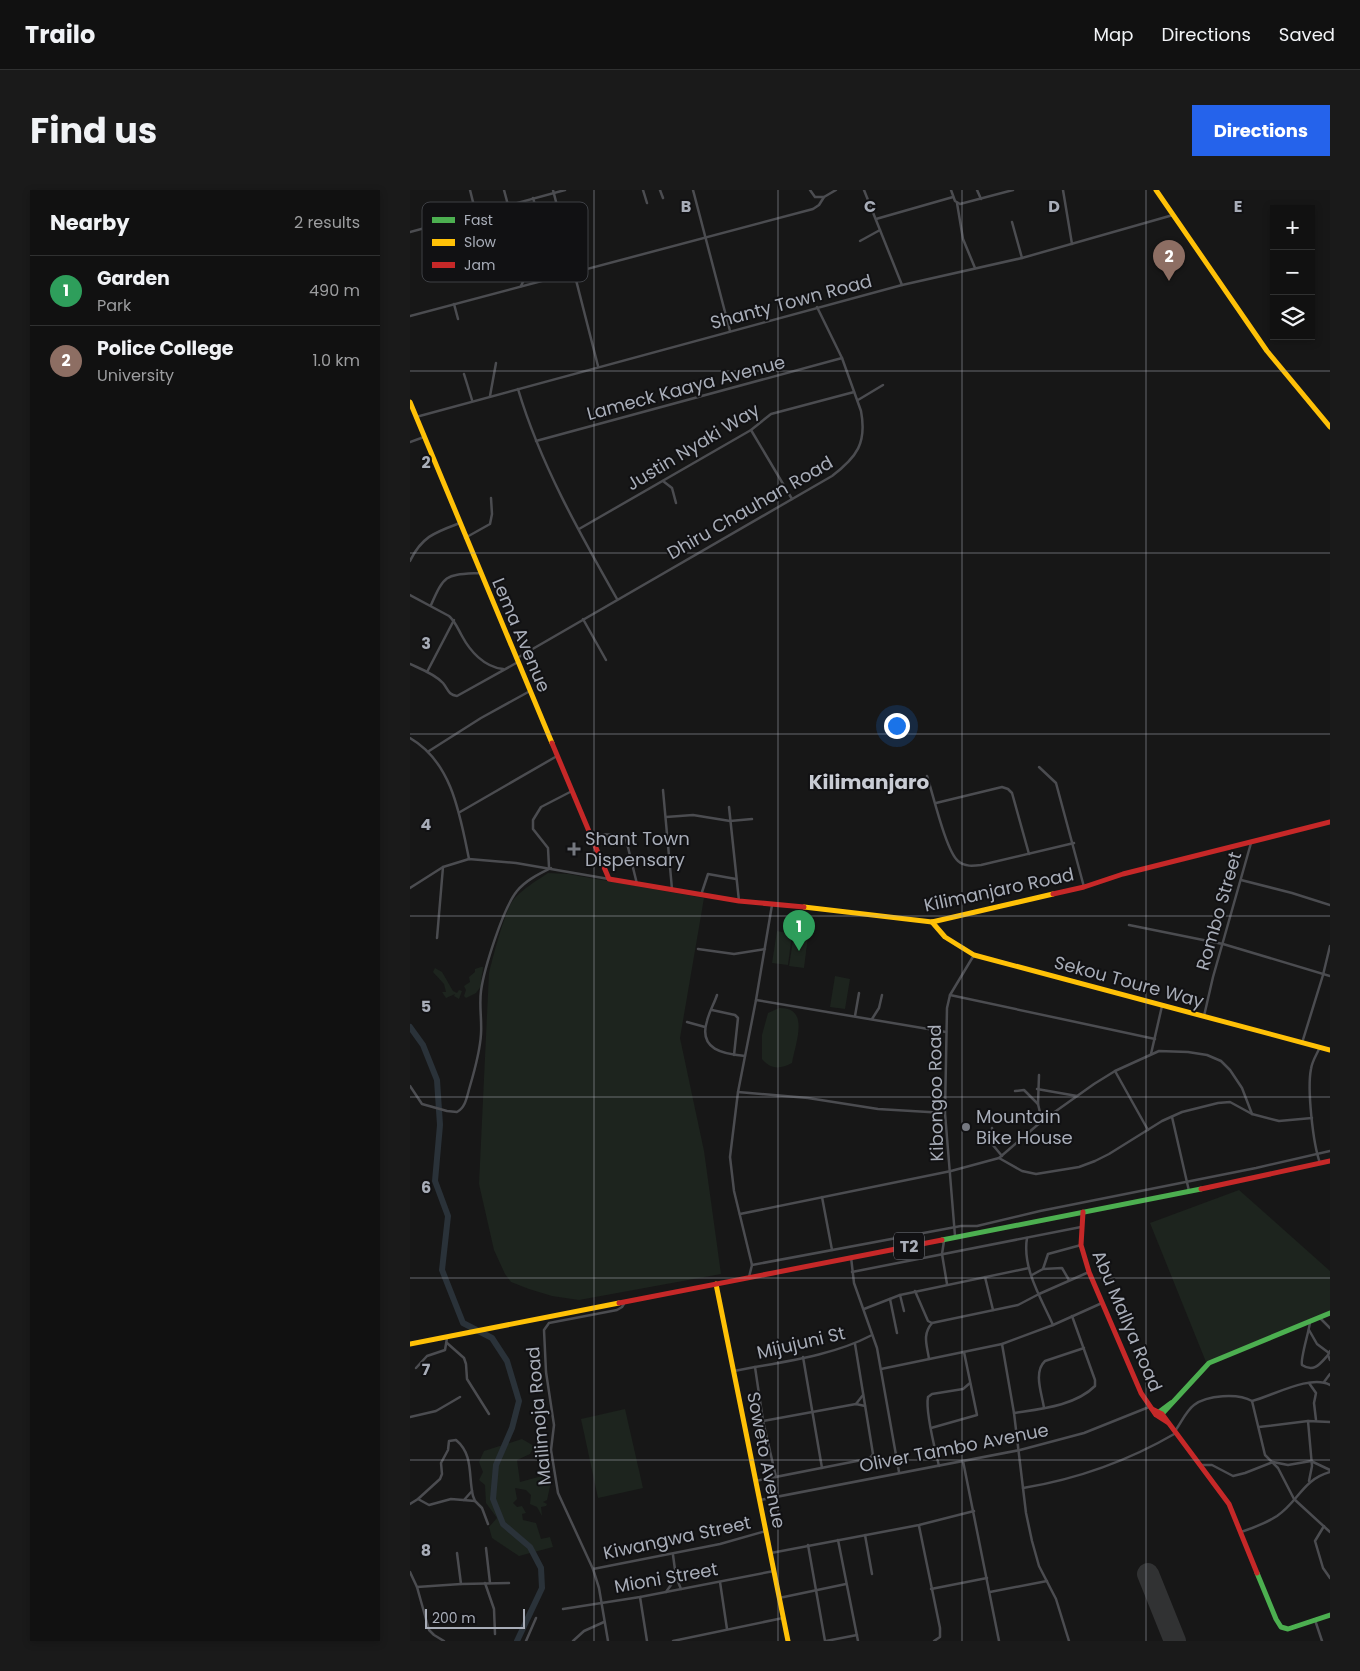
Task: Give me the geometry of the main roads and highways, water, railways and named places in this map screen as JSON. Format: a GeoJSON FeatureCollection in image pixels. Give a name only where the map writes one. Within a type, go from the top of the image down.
{"type":"FeatureCollection","features":[{"type":"Feature","properties":{"kind":"main road"},"geometry":{"type":"LineString","coordinates":[[1156,190],[1277,364],[1330,427]]}},
{"type":"Feature","properties":{"kind":"main road","name":"Lema Avenue"},"geometry":{"type":"LineString","coordinates":[[410,402],[465,538],[609,878]]}},
{"type":"Feature","properties":{"kind":"main road","name":"Kilimanjaro Road"},"geometry":{"type":"LineString","coordinates":[[609,878],[739,901],[932,922],[1084,887],[1123,874],[1330,822]]}},
{"type":"Feature","properties":{"kind":"main road","name":"Sekou Toure Way"},"geometry":{"type":"LineString","coordinates":[[932,922],[936,930],[961,949],[974,955],[1330,1050]]}},
{"type":"Feature","properties":{"kind":"main road","name":"T2"},"geometry":{"type":"LineString","coordinates":[[410,1344],[944,1240],[1330,1162]]}},
{"type":"Feature","properties":{"kind":"main road","name":"Abu Mallya Road"},"geometry":{"type":"LineString","coordinates":[[1084,1212],[1081,1227],[1081,1245],[1089,1272],[1141,1393],[1151,1408],[1176,1432],[1223,1493],[1278,1624],[1284,1629],[1288,1629],[1330,1615]]}},
{"type":"Feature","properties":{"kind":"main road","name":"Soweto Avenue"},"geometry":{"type":"LineString","coordinates":[[716,1284],[788,1641]]}},
{"type":"Feature","properties":{"kind":"main road"},"geometry":{"type":"LineString","coordinates":[[1159,1414],[1210,1363],[1330,1313]]}},
{"type":"Feature","properties":{"kind":"waterway"},"geometry":{"type":"LineString","coordinates":[[410,1027],[423,1045],[437,1080],[440,1125],[435,1181],[448,1216],[442,1270],[463,1323],[492,1338],[507,1361],[519,1401],[512,1428],[496,1465],[493,1499],[503,1524],[530,1547],[541,1568],[542,1588],[517,1641]]}},
{"type":"Feature","properties":{"kind":"place","name":"Police College"},"geometry":{"type":"Point","coordinates":[1169,281]}},
{"type":"Feature","properties":{"kind":"place","name":"Shant Town Dispensary"},"geometry":{"type":"Point","coordinates":[574,849]}},
{"type":"Feature","properties":{"kind":"place","name":"Garden"},"geometry":{"type":"Point","coordinates":[799,951]}},
{"type":"Feature","properties":{"kind":"place","name":"Mountain Bike House"},"geometry":{"type":"Point","coordinates":[966,1127]}},
{"type":"Feature","properties":{"kind":"district","name":"Kilimanjaro"},"geometry":{"type":"Point","coordinates":[869,782]}}]}
